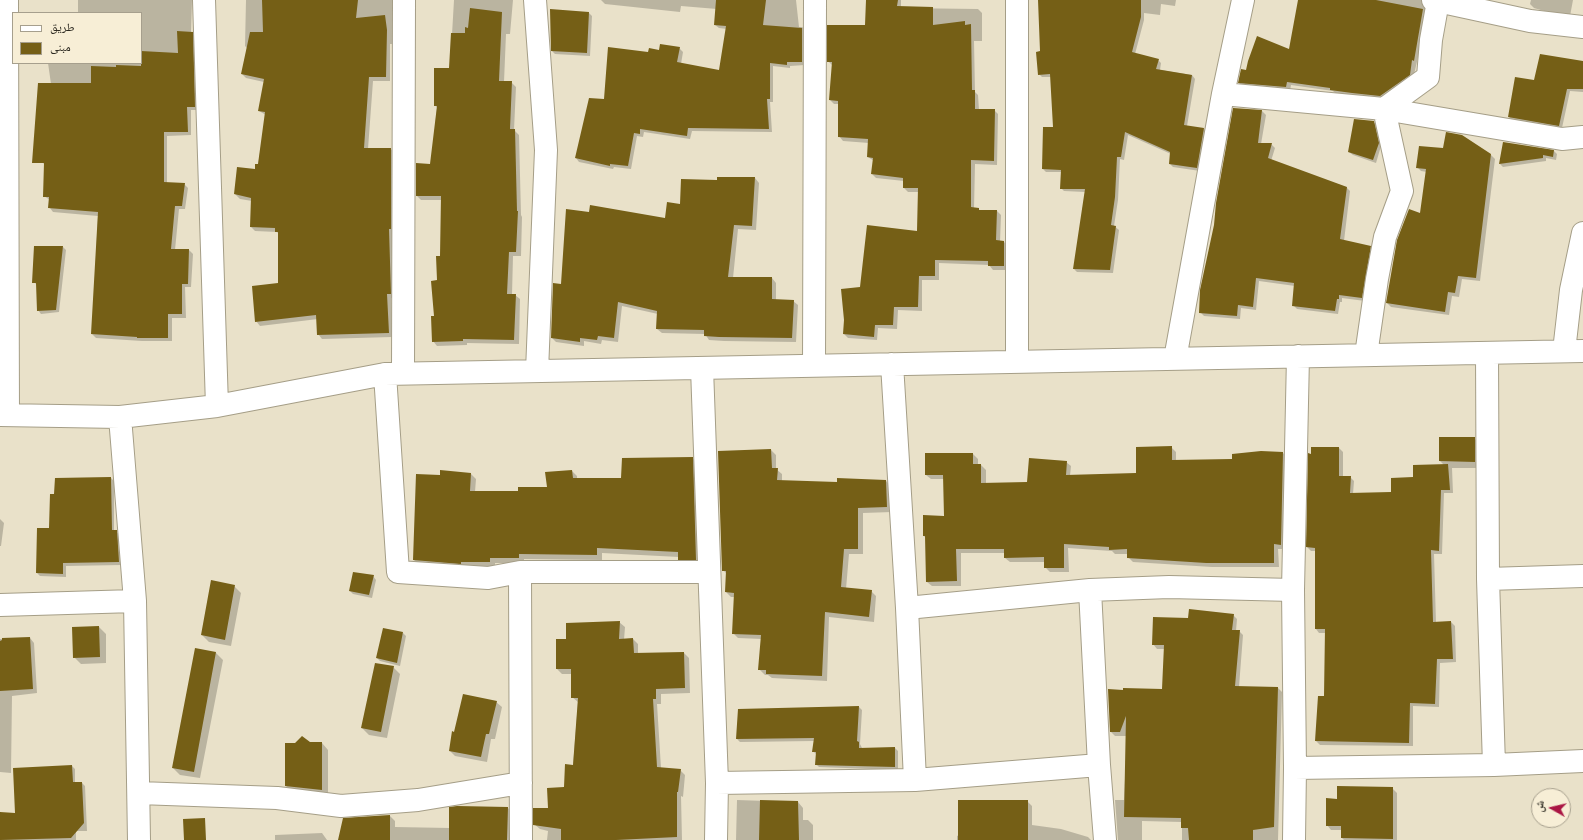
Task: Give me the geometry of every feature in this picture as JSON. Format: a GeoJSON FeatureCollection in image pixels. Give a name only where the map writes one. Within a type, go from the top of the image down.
{"type":"FeatureCollection","features":[{"type":"Feature","properties":{"kind":"street"},"geometry":{"type":"LineString","coordinates":[[7,0],[4,178],[4,415],[120,417],[217,406],[394,374],[1573,351],[1571,290],[1583,233]]}},
{"type":"Feature","properties":{"kind":"street"},"geometry":{"type":"LineString","coordinates":[[204,0],[217,406]]}},
{"type":"Feature","properties":{"kind":"street"},"geometry":{"type":"LineString","coordinates":[[404,0],[394,374],[398,572],[488,578],[520,572],[709,572]]}},
{"type":"Feature","properties":{"kind":"street"},"geometry":{"type":"LineString","coordinates":[[535,0],[546,150],[537,371]]}},
{"type":"Feature","properties":{"kind":"street"},"geometry":{"type":"LineString","coordinates":[[814,0],[814,365]]}},
{"type":"Feature","properties":{"kind":"street"},"geometry":{"type":"LineString","coordinates":[[1017,0],[1017,362]]}},
{"type":"Feature","properties":{"kind":"street"},"geometry":{"type":"LineString","coordinates":[[1175,359],[1223,94],[1243,0]]}},
{"type":"Feature","properties":{"kind":"street"},"geometry":{"type":"LineString","coordinates":[[1384,109],[1428,77],[1436,1],[1490,6],[1530,21],[1583,27]]}},
{"type":"Feature","properties":{"kind":"street"},"geometry":{"type":"LineString","coordinates":[[1223,94],[1384,109],[1562,139],[1583,137]]}},
{"type":"Feature","properties":{"kind":"street"},"geometry":{"type":"LineString","coordinates":[[1366,355],[1377,279],[1386,237],[1402,191],[1384,109]]}},
{"type":"Feature","properties":{"kind":"street"},"geometry":{"type":"LineString","coordinates":[[1486,353],[1488,579],[1494,765]]}},
{"type":"Feature","properties":{"kind":"street"},"geometry":{"type":"LineString","coordinates":[[1294,840],[1295,768],[1293,590],[1298,356]]}},
{"type":"Feature","properties":{"kind":"street"},"geometry":{"type":"LineString","coordinates":[[892,364],[907,608],[915,780]]}},
{"type":"Feature","properties":{"kind":"street"},"geometry":{"type":"LineString","coordinates":[[702,368],[717,783],[716,840]]}},
{"type":"Feature","properties":{"kind":"street"},"geometry":{"type":"LineString","coordinates":[[120,417],[135,602],[140,840]]}},
{"type":"Feature","properties":{"kind":"street"},"geometry":{"type":"LineString","coordinates":[[520,572],[521,840]]}},
{"type":"Feature","properties":{"kind":"street"},"geometry":{"type":"LineString","coordinates":[[1488,579],[1583,576]]}},
{"type":"Feature","properties":{"kind":"street"},"geometry":{"type":"LineString","coordinates":[[907,608],[1090,590],[1168,587],[1293,590]]}},
{"type":"Feature","properties":{"kind":"street"},"geometry":{"type":"LineString","coordinates":[[1090,590],[1099,765],[1105,840]]}},
{"type":"Feature","properties":{"kind":"street"},"geometry":{"type":"LineString","coordinates":[[0,605],[135,602]]}},
{"type":"Feature","properties":{"kind":"street"},"geometry":{"type":"LineString","coordinates":[[1295,768],[1494,765],[1583,761]]}},
{"type":"Feature","properties":{"kind":"street"},"geometry":{"type":"LineString","coordinates":[[717,783],[915,780],[1099,765]]}},
{"type":"Feature","properties":{"kind":"street"},"geometry":{"type":"LineString","coordinates":[[139,793],[277,798],[341,806],[418,800],[521,784]]}},
{"type":"Feature","properties":{"kind":"building"},"geometry":{"type":"Polygon","coordinates":[[[262,0],[358,0],[356,18],[385,15],[387,30],[386,77],[369,77],[364,148],[391,148],[391,229],[389,229],[391,294],[387,294],[389,333],[317,335],[316,315],[255,322],[252,286],[278,283],[278,232],[275,232],[275,228],[250,227],[251,198],[234,194],[237,167],[255,169],[255,164],[258,164],[265,112],[258,111],[264,79],[241,74],[250,32],[263,32],[262,0]]]}},
{"type":"Feature","properties":{"kind":"building"},"geometry":{"type":"Polygon","coordinates":[[[716,0],[766,0],[763,25],[802,28],[802,62],[787,62],[787,65],[770,63],[770,99],[767,99],[769,129],[688,128],[687,136],[640,129],[640,134],[634,133],[628,166],[610,164],[610,166],[575,158],[589,98],[604,99],[608,47],[648,52],[649,48],[659,50],[660,44],[680,47],[677,62],[719,70],[726,26],[714,25],[716,0]]]}},
{"type":"Feature","properties":{"kind":"building"},"geometry":{"type":"Polygon","coordinates":[[[866,0],[898,0],[897,6],[933,7],[933,25],[965,21],[965,25],[971,24],[972,90],[975,90],[975,109],[995,109],[994,161],[971,160],[971,207],[979,208],[979,210],[997,210],[996,240],[1004,241],[1004,266],[988,266],[988,261],[935,260],[935,276],[919,276],[918,307],[894,307],[893,325],[875,325],[874,337],[843,334],[844,320],[841,289],[860,287],[867,225],[917,231],[918,188],[903,188],[903,178],[871,174],[873,158],[867,157],[868,139],[838,137],[838,101],[829,100],[832,62],[827,62],[827,25],[865,25],[866,0]]]}},
{"type":"Feature","properties":{"kind":"building"},"geometry":{"type":"Polygon","coordinates":[[[1038,0],[1141,0],[1141,17],[1132,52],[1159,59],[1156,69],[1192,75],[1184,125],[1204,128],[1197,168],[1169,164],[1170,152],[1125,132],[1121,157],[1117,157],[1115,197],[1111,225],[1116,226],[1110,270],[1073,269],[1085,189],[1060,189],[1061,170],[1042,169],[1043,127],[1053,127],[1050,74],[1038,75],[1036,52],[1040,51],[1038,0]]]}},
{"type":"Feature","properties":{"kind":"building"},"geometry":{"type":"Polygon","coordinates":[[[1298,0],[1376,0],[1423,9],[1414,61],[1412,60],[1410,75],[1380,96],[1330,90],[1330,88],[1287,82],[1286,87],[1238,83],[1241,69],[1246,70],[1257,36],[1289,49],[1298,0]]]}},
{"type":"Feature","properties":{"kind":"building"},"geometry":{"type":"Polygon","coordinates":[[[470,8],[502,12],[499,81],[512,81],[510,129],[515,129],[518,211],[516,252],[509,252],[507,294],[516,294],[514,340],[463,339],[463,341],[432,342],[431,316],[434,316],[431,281],[437,280],[436,256],[440,256],[441,196],[416,196],[416,163],[430,164],[437,106],[434,106],[434,68],[449,68],[451,33],[465,33],[465,27],[468,28],[470,8]]]}},
{"type":"Feature","properties":{"kind":"building"},"geometry":{"type":"Polygon","coordinates":[[[550,9],[589,12],[587,53],[551,51],[550,9]]]}},
{"type":"Feature","properties":{"kind":"building"},"geometry":{"type":"Polygon","coordinates":[[[177,31],[193,32],[195,107],[187,107],[188,132],[164,132],[164,182],[185,183],[182,206],[175,206],[171,249],[189,249],[188,284],[182,284],[182,314],[168,314],[168,338],[137,338],[91,334],[98,212],[48,208],[49,197],[43,197],[44,163],[32,163],[38,83],[91,83],[91,66],[141,66],[142,51],[178,53],[177,31]]]}},
{"type":"Feature","properties":{"kind":"building"},"geometry":{"type":"Polygon","coordinates":[[[1540,54],[1583,61],[1583,89],[1567,89],[1559,126],[1508,117],[1515,77],[1534,80],[1540,54]]]}},
{"type":"Feature","properties":{"kind":"building"},"geometry":{"type":"Polygon","coordinates":[[[1233,108],[1262,110],[1258,143],[1272,143],[1268,158],[1347,187],[1340,239],[1371,246],[1362,298],[1339,295],[1335,311],[1292,306],[1294,283],[1256,278],[1253,307],[1238,305],[1237,316],[1199,313],[1200,290],[1214,225],[1216,203],[1233,108]]]}},
{"type":"Feature","properties":{"kind":"building"},"geometry":{"type":"Polygon","coordinates":[[[1354,119],[1374,121],[1379,143],[1373,160],[1348,152],[1354,119]]]}},
{"type":"Feature","properties":{"kind":"building"},"geometry":{"type":"Polygon","coordinates":[[[1446,132],[1462,135],[1491,154],[1476,278],[1458,276],[1455,293],[1448,292],[1445,312],[1386,303],[1397,240],[1409,209],[1420,213],[1426,169],[1416,168],[1419,146],[1443,148],[1446,132]]]}},
{"type":"Feature","properties":{"kind":"building"},"geometry":{"type":"Polygon","coordinates":[[[1503,142],[1554,150],[1553,157],[1543,155],[1543,158],[1499,164],[1503,142]]]}},
{"type":"Feature","properties":{"kind":"building"},"geometry":{"type":"Polygon","coordinates":[[[717,177],[755,177],[752,226],[734,225],[728,277],[772,277],[772,299],[794,300],[792,338],[719,337],[704,336],[704,330],[656,329],[657,311],[618,302],[614,338],[598,336],[597,340],[580,338],[580,342],[551,338],[553,283],[561,284],[566,209],[589,212],[590,205],[665,218],[667,202],[680,204],[681,179],[717,180],[717,177]]]}},
{"type":"Feature","properties":{"kind":"building"},"geometry":{"type":"Polygon","coordinates":[[[34,246],[63,246],[56,310],[37,311],[36,283],[32,283],[34,246]]]}},
{"type":"Feature","properties":{"kind":"building"},"geometry":{"type":"Polygon","coordinates":[[[1439,437],[1475,437],[1475,462],[1439,461],[1439,437]]]}},
{"type":"Feature","properties":{"kind":"building"},"geometry":{"type":"Polygon","coordinates":[[[1172,446],[1172,460],[1232,459],[1232,454],[1261,451],[1283,452],[1281,545],[1274,544],[1274,563],[1206,563],[1127,558],[1127,549],[1109,550],[1109,547],[1064,544],[1064,568],[1044,568],[1044,557],[1004,558],[1004,549],[956,549],[957,581],[926,582],[923,515],[944,516],[943,475],[925,475],[925,453],[973,453],[973,464],[981,464],[981,483],[1027,482],[1029,458],[1067,461],[1066,475],[1136,473],[1136,447],[1172,446]]]}},
{"type":"Feature","properties":{"kind":"building"},"geometry":{"type":"Polygon","coordinates":[[[1311,447],[1339,447],[1339,476],[1351,476],[1350,493],[1391,492],[1391,478],[1413,477],[1413,465],[1448,464],[1450,490],[1441,490],[1439,551],[1431,550],[1433,622],[1451,621],[1453,659],[1437,659],[1435,704],[1410,703],[1409,743],[1315,741],[1318,696],[1324,696],[1325,629],[1315,629],[1315,548],[1306,547],[1308,453],[1311,454],[1311,447]]]}},
{"type":"Feature","properties":{"kind":"building"},"geometry":{"type":"Polygon","coordinates":[[[771,449],[772,468],[778,468],[777,480],[837,482],[837,478],[886,480],[887,507],[858,508],[858,549],[844,549],[841,587],[872,590],[869,617],[825,612],[822,676],[766,674],[766,670],[758,670],[761,635],[732,634],[734,593],[725,592],[726,571],[722,571],[718,451],[771,449]]]}},
{"type":"Feature","properties":{"kind":"building"},"geometry":{"type":"Polygon","coordinates":[[[693,457],[696,560],[678,560],[678,552],[597,548],[597,555],[519,554],[519,558],[490,558],[490,562],[461,562],[461,564],[413,560],[416,474],[440,475],[440,470],[471,473],[470,491],[518,491],[518,487],[547,487],[545,472],[572,470],[573,478],[621,478],[622,458],[693,457]]]}},
{"type":"Feature","properties":{"kind":"building"},"geometry":{"type":"Polygon","coordinates":[[[111,477],[112,530],[117,530],[119,562],[63,563],[63,574],[36,573],[37,528],[49,528],[50,494],[54,494],[55,478],[111,477]]]}},
{"type":"Feature","properties":{"kind":"building"},"geometry":{"type":"Polygon","coordinates":[[[353,572],[374,575],[369,595],[349,591],[353,572]]]}},
{"type":"Feature","properties":{"kind":"building"},"geometry":{"type":"Polygon","coordinates":[[[211,580],[235,585],[225,640],[201,635],[211,580]]]}},
{"type":"Feature","properties":{"kind":"building"},"geometry":{"type":"Polygon","coordinates":[[[1189,609],[1234,614],[1232,630],[1240,630],[1235,686],[1278,687],[1274,827],[1253,830],[1253,840],[1189,840],[1188,828],[1181,828],[1181,818],[1124,817],[1126,716],[1120,732],[1110,732],[1108,689],[1162,689],[1164,645],[1152,645],[1153,617],[1188,618],[1189,609]]]}},
{"type":"Feature","properties":{"kind":"building"},"geometry":{"type":"Polygon","coordinates":[[[620,621],[619,639],[633,638],[634,653],[684,652],[685,688],[656,689],[656,699],[653,699],[657,767],[681,769],[677,792],[677,837],[616,840],[561,840],[561,829],[533,825],[533,808],[548,808],[547,788],[564,787],[565,764],[573,765],[578,698],[571,698],[571,669],[556,669],[556,639],[566,639],[566,623],[620,621]]]}},
{"type":"Feature","properties":{"kind":"building"},"geometry":{"type":"Polygon","coordinates":[[[99,626],[100,657],[73,658],[72,627],[99,626]]]}},
{"type":"Feature","properties":{"kind":"building"},"geometry":{"type":"Polygon","coordinates":[[[383,628],[403,632],[397,663],[376,658],[383,628]]]}},
{"type":"Feature","properties":{"kind":"building"},"geometry":{"type":"Polygon","coordinates":[[[30,637],[33,689],[0,691],[0,641],[2,638],[30,637]]]}},
{"type":"Feature","properties":{"kind":"building"},"geometry":{"type":"Polygon","coordinates":[[[195,648],[216,652],[194,772],[172,768],[195,648]]]}},
{"type":"Feature","properties":{"kind":"building"},"geometry":{"type":"Polygon","coordinates":[[[375,663],[394,666],[381,732],[361,728],[375,663]]]}},
{"type":"Feature","properties":{"kind":"building"},"geometry":{"type":"Polygon","coordinates":[[[463,694],[497,701],[489,734],[486,734],[481,757],[449,751],[452,731],[454,732],[463,694]]]}},
{"type":"Feature","properties":{"kind":"building"},"geometry":{"type":"Polygon","coordinates":[[[859,706],[857,741],[859,742],[859,748],[895,747],[895,767],[815,765],[816,752],[812,752],[814,738],[736,739],[738,709],[859,706]]]}},
{"type":"Feature","properties":{"kind":"building"},"geometry":{"type":"Polygon","coordinates":[[[302,736],[310,742],[322,742],[322,790],[285,786],[285,743],[295,743],[302,736]]]}},
{"type":"Feature","properties":{"kind":"building"},"geometry":{"type":"Polygon","coordinates":[[[72,765],[73,782],[82,782],[84,823],[71,838],[0,840],[0,812],[15,813],[13,768],[72,765]]]}},
{"type":"Feature","properties":{"kind":"building"},"geometry":{"type":"Polygon","coordinates":[[[1337,786],[1393,787],[1393,839],[1341,838],[1341,826],[1326,826],[1326,798],[1337,799],[1337,786]]]}},
{"type":"Feature","properties":{"kind":"building"},"geometry":{"type":"Polygon","coordinates":[[[760,800],[798,801],[799,840],[759,840],[760,800]]]}},
{"type":"Feature","properties":{"kind":"building"},"geometry":{"type":"Polygon","coordinates":[[[958,800],[1028,800],[1028,840],[958,840],[958,800]]]}},
{"type":"Feature","properties":{"kind":"building"},"geometry":{"type":"Polygon","coordinates":[[[449,807],[508,807],[507,840],[449,840],[449,807]]]}},
{"type":"Feature","properties":{"kind":"building"},"geometry":{"type":"Polygon","coordinates":[[[390,815],[390,840],[338,840],[343,818],[390,815]]]}},
{"type":"Feature","properties":{"kind":"building"},"geometry":{"type":"Polygon","coordinates":[[[205,818],[206,840],[184,840],[183,819],[205,818]]]}}]}
